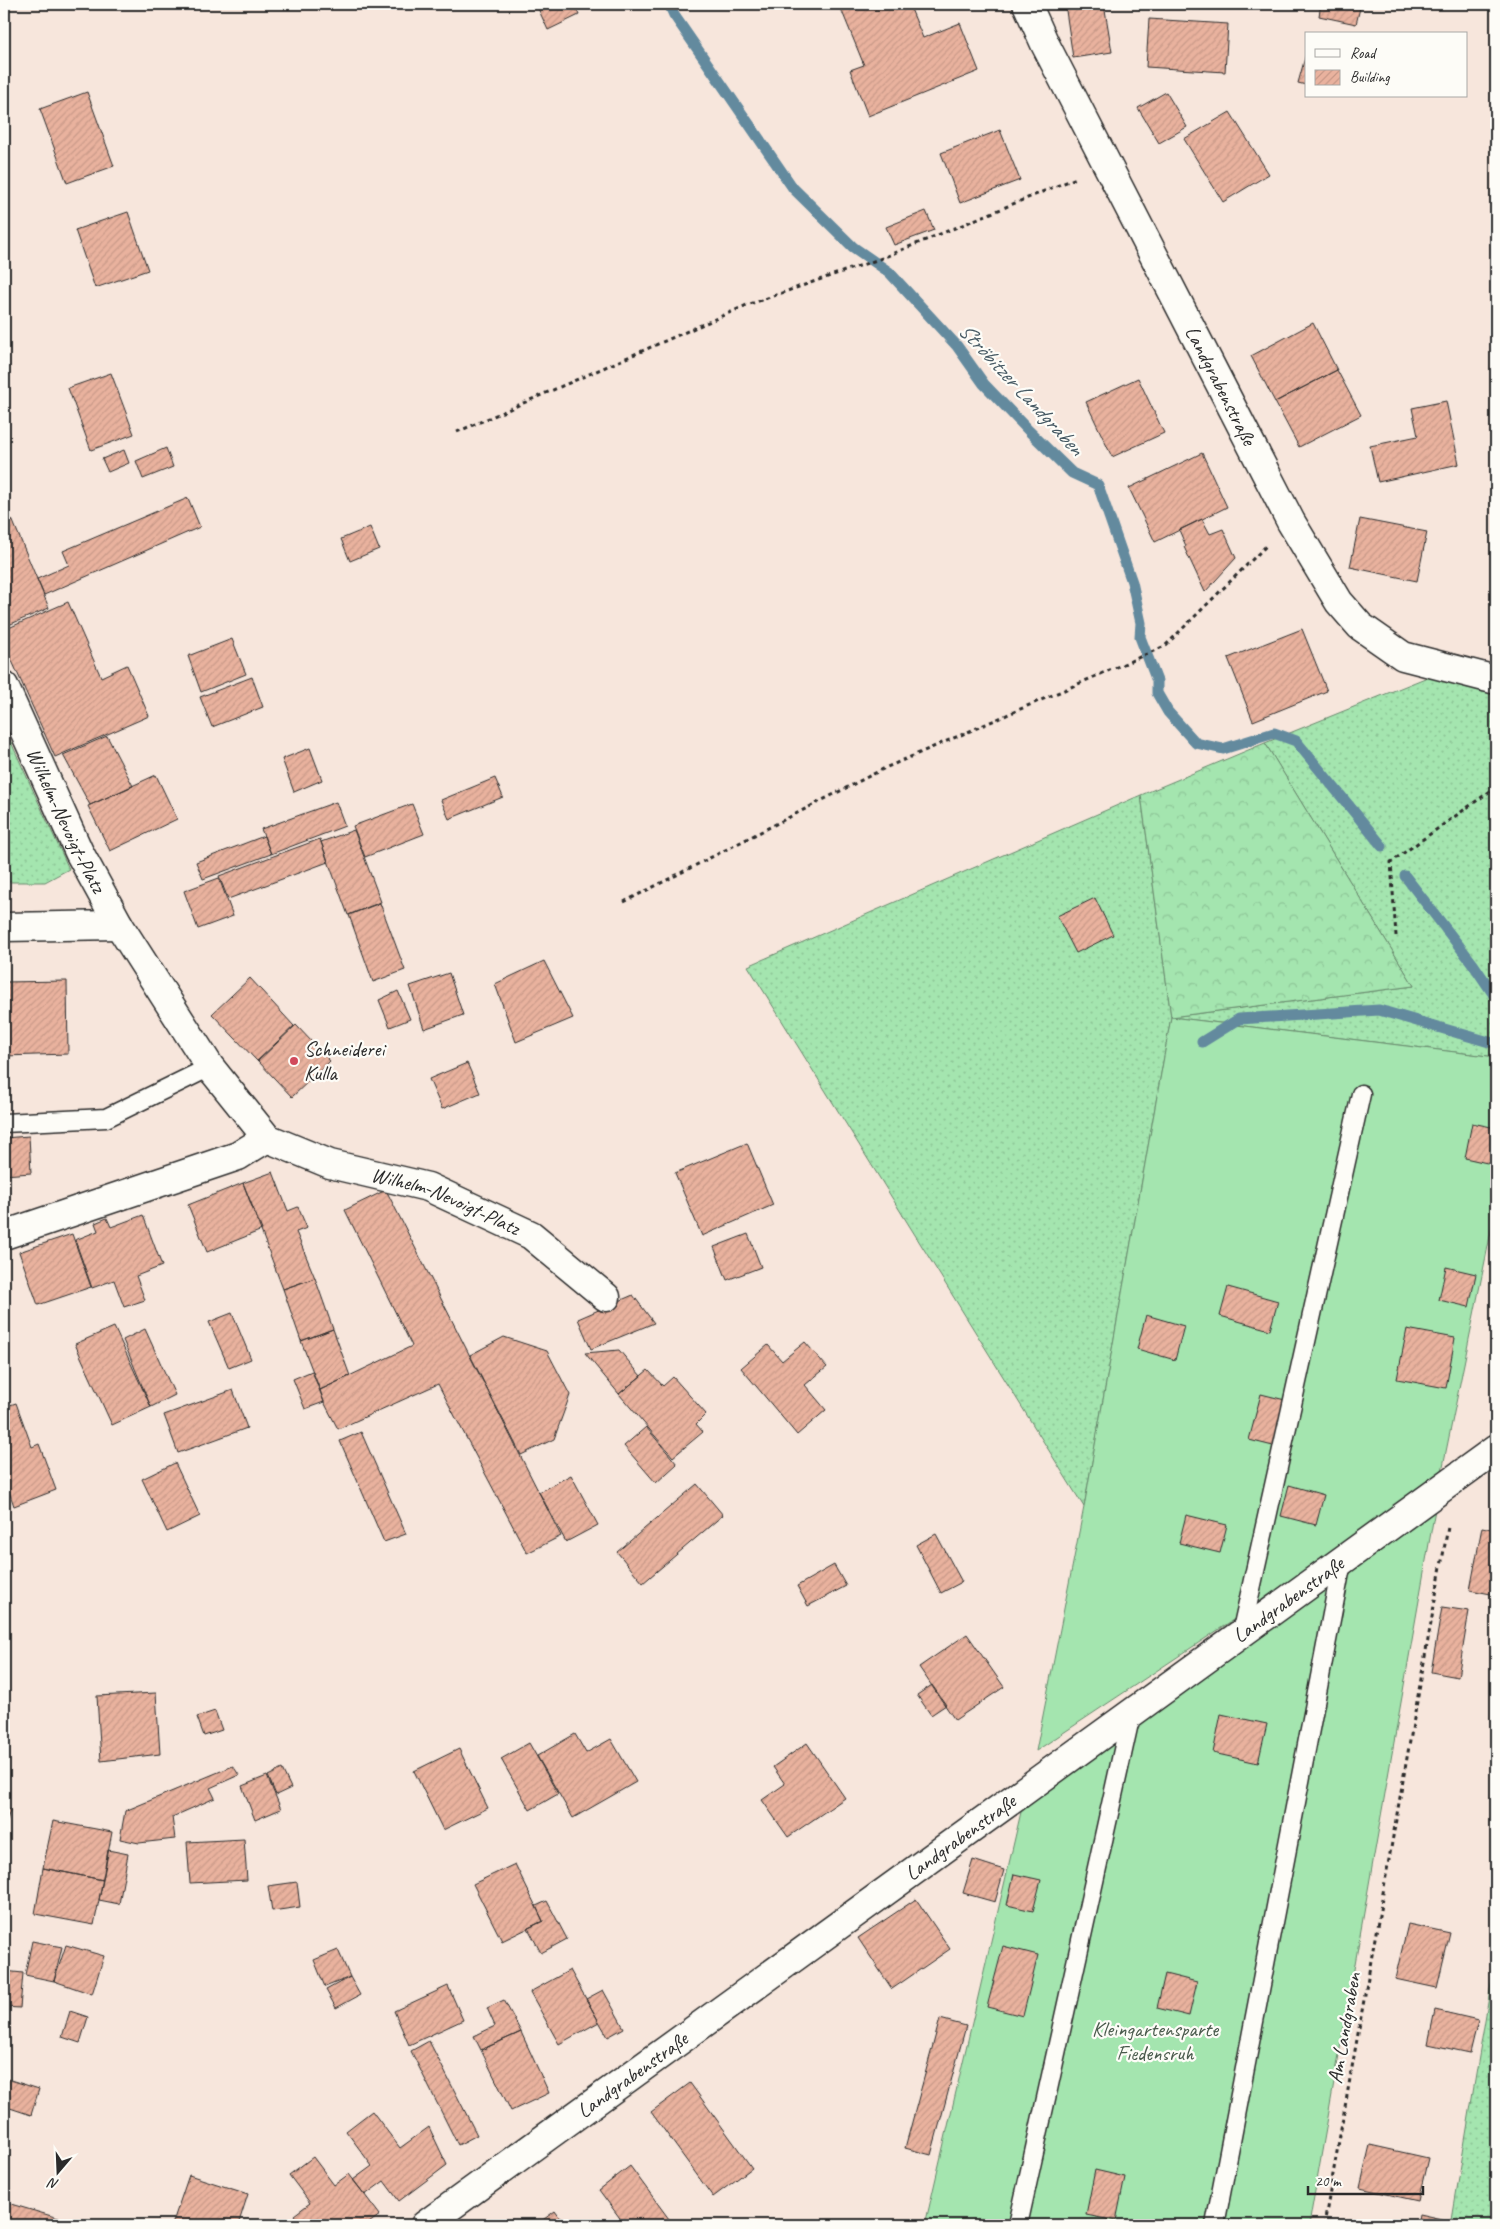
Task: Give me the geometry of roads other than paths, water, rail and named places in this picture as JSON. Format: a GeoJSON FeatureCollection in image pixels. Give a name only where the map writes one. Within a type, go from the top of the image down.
{"type":"FeatureCollection","features":[{"type":"Feature","properties":{"kind":"street","name":"Landgrabenstraße"},"geometry":{"type":"LineString","coordinates":[[1027,4],[1045,44],[1291,522],[1339,602],[1360,626],[1403,656],[1496,680]]}},
{"type":"Feature","properties":{"kind":"street","name":"Wilhelm-Nevoigt-Platz"},"geometry":{"type":"LineString","coordinates":[[4,686],[80,852],[119,925],[210,1067],[266,1138],[330,1164],[428,1187],[437,1191],[530,1235],[606,1297]]}},
{"type":"Feature","properties":{"kind":"street","name":"Wilhelm-Nevoigt-Platz"},"geometry":{"type":"LineString","coordinates":[[4,927],[119,925]]}},
{"type":"Feature","properties":{"kind":"street"},"geometry":{"type":"LineString","coordinates":[[4,1235],[238,1156],[266,1138]]}},
{"type":"Feature","properties":{"kind":"street","name":"Landgrabenstraße"},"geometry":{"type":"LineString","coordinates":[[426,2225],[1241,1634],[1342,1562],[1451,1489],[1496,1449]]}},
{"type":"Feature","properties":{"kind":"lane"},"geometry":{"type":"LineString","coordinates":[[4,1123],[106,1118],[210,1067]]}},
{"type":"Feature","properties":{"kind":"lane"},"geometry":{"type":"LineString","coordinates":[[1241,1634],[1361,1094]]}},
{"type":"Feature","properties":{"kind":"lane"},"geometry":{"type":"LineString","coordinates":[[1214,2225],[1342,1562]]}},
{"type":"Feature","properties":{"kind":"lane"},"geometry":{"type":"LineString","coordinates":[[1018,2225],[1131,1714]]}},
{"type":"Feature","properties":{"kind":"waterway","name":"Ströbitzer Landgraben"},"geometry":{"type":"LineString","coordinates":[[669,4],[674,15],[793,188],[853,247],[889,272],[957,346],[984,384],[1072,473],[1098,485],[1132,582],[1141,623],[1140,637],[1157,681],[1157,693],[1168,712],[1196,743],[1223,749],[1274,733],[1296,741],[1382,846]]}},
{"type":"Feature","properties":{"kind":"waterway","name":"Ströbitzer Landgraben"},"geometry":{"type":"LineString","coordinates":[[1405,876],[1473,964],[1496,998]]}},
{"type":"Feature","properties":{"kind":"waterway"},"geometry":{"type":"LineString","coordinates":[[1202,1042],[1239,1019],[1379,1010],[1496,1044]]}},
{"type":"Feature","properties":{"kind":"place","name":"Schneiderei Kulla"},"geometry":{"type":"Point","coordinates":[294,1061]}},
{"type":"Feature","properties":{"kind":"park label","name":"Kleingartensparte Fiedensruh"},"geometry":{"type":"Point","coordinates":[1155,2041]}}]}
